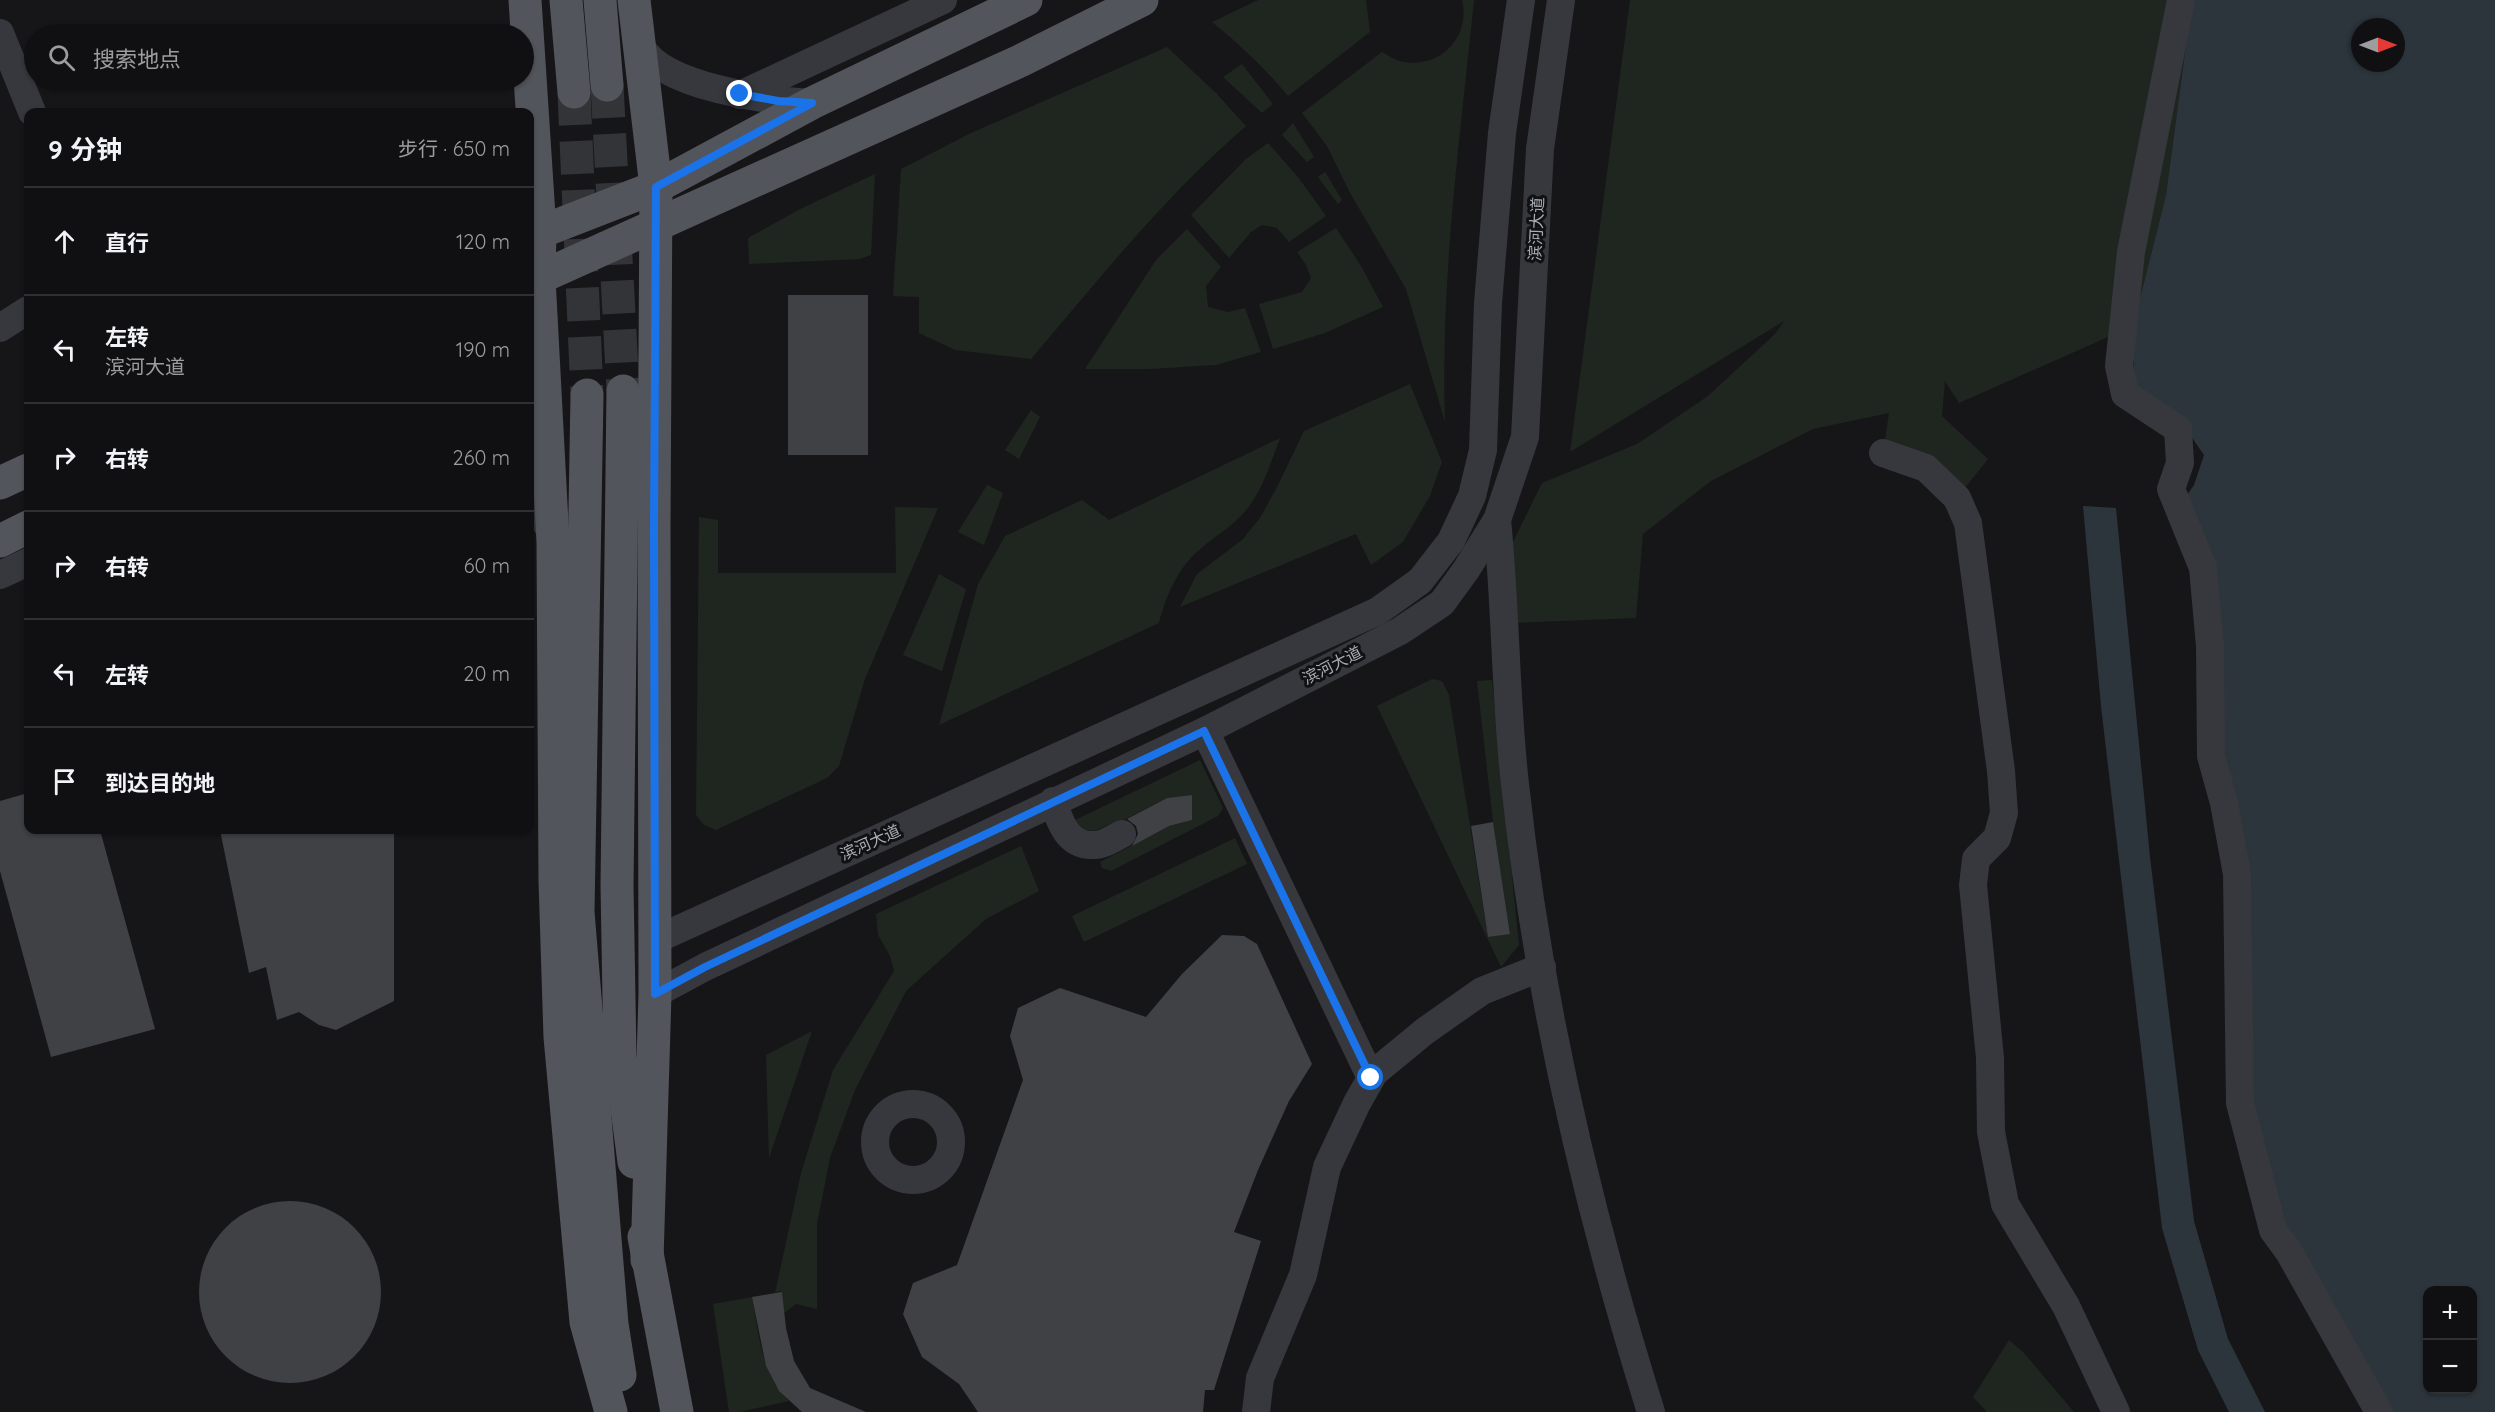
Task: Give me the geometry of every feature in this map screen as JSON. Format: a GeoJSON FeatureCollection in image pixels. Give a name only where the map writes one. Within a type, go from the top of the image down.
{"type":"FeatureCollection","features":[{"type":"Feature","properties":{"kind":"main road"},"geometry":{"type":"LineString","coordinates":[[525,0],[526,24]]}},
{"type":"Feature","properties":{"kind":"main road"},"geometry":{"type":"LineString","coordinates":[[566,0],[573,92]]}},
{"type":"Feature","properties":{"kind":"main road"},"geometry":{"type":"LineString","coordinates":[[600,0],[607,85]]}},
{"type":"Feature","properties":{"kind":"main road"},"geometry":{"type":"LineString","coordinates":[[535,233],[656,187],[812,103],[1026,0]]}},
{"type":"Feature","properties":{"kind":"main road"},"geometry":{"type":"LineString","coordinates":[[534,280],[1020,61],[1143,0]]}},
{"type":"Feature","properties":{"kind":"main road"},"geometry":{"type":"LineString","coordinates":[[634,7],[656,187],[655,994],[647,1260]]}},
{"type":"Feature","properties":{"kind":"main road"},"geometry":{"type":"LineString","coordinates":[[529,90],[530,108]]}},
{"type":"Feature","properties":{"kind":"main road"},"geometry":{"type":"LineString","coordinates":[[534,210],[534,280],[553,542],[555,881],[560,1037],[586,1322],[611,1412]]}},
{"type":"Feature","properties":{"kind":"main road"},"geometry":{"type":"LineString","coordinates":[[623,391],[617,885],[620,1056],[647,1260],[677,1412]]}},
{"type":"Feature","properties":{"kind":"main road"},"geometry":{"type":"LineString","coordinates":[[587,394],[578,912],[612,1324],[626,1412]]}},
{"type":"Feature","properties":{"kind":"main road"},"geometry":{"type":"LineString","coordinates":[[0,483],[24,472]]}},
{"type":"Feature","properties":{"kind":"main road"},"geometry":{"type":"LineString","coordinates":[[0,541],[24,529]]}},
{"type":"Feature","properties":{"kind":"street"},"geometry":{"type":"LineString","coordinates":[[740,94],[941,0]]}},
{"type":"Feature","properties":{"kind":"street","name":"滨河大道"},"geometry":{"type":"LineString","coordinates":[[655,940],[1378,611],[1420,581],[1451,541],[1472,496],[1484,450],[1489,291],[1502,133],[1521,0]]}},
{"type":"Feature","properties":{"kind":"street","name":"滨河大道"},"geometry":{"type":"LineString","coordinates":[[655,994],[705,967],[1204,731],[1400,631],[1442,603],[1497,520],[1525,437],[1540,148],[1561,0]]}},
{"type":"Feature","properties":{"kind":"street"},"geometry":{"type":"LineString","coordinates":[[2181,0],[2131,252],[2119,366],[2125,394],[2178,429],[2180,463],[2171,489],[2203,568],[2210,646],[2211,756],[2224,803],[2237,874],[2240,1103],[2273,1230],[2289,1252],[2379,1412]]}},
{"type":"Feature","properties":{"kind":"street"},"geometry":{"type":"LineString","coordinates":[[634,7],[641,47],[657,64],[696,83],[778,101],[812,103]]}},
{"type":"Feature","properties":{"kind":"street"},"geometry":{"type":"LineString","coordinates":[[0,33],[30,108]]}},
{"type":"Feature","properties":{"kind":"street"},"geometry":{"type":"LineString","coordinates":[[0,328],[24,313]]}},
{"type":"Feature","properties":{"kind":"street"},"geometry":{"type":"LineString","coordinates":[[1883,453],[1926,468],[1957,498],[1968,523],[2001,771],[2004,813],[1997,838],[1976,859],[1973,885],[1990,1058],[1991,1132],[2005,1204],[2066,1306],[2116,1412]]}},
{"type":"Feature","properties":{"kind":"street"},"geometry":{"type":"LineString","coordinates":[[534,491],[553,542]]}},
{"type":"Feature","properties":{"kind":"street"},"geometry":{"type":"LineString","coordinates":[[1497,520],[1515,783],[1532,912],[1554,1032],[1595,1221],[1651,1412]]}},
{"type":"Feature","properties":{"kind":"street"},"geometry":{"type":"LineString","coordinates":[[0,575],[24,564]]}},
{"type":"Feature","properties":{"kind":"street"},"geometry":{"type":"LineString","coordinates":[[1204,731],[1371,1078]]}},
{"type":"Feature","properties":{"kind":"street"},"geometry":{"type":"LineString","coordinates":[[1053,801],[1062,828],[1077,842],[1096,845],[1122,834]]}},
{"type":"Feature","properties":{"kind":"street"},"geometry":{"type":"LineString","coordinates":[[1256,1412],[1260,1378],[1303,1275],[1327,1167],[1357,1102],[1374,1073],[1425,1031],[1482,991],[1542,967]]}},
{"type":"Feature","properties":{"kind":"shaded area"},"geometry":{"type":"Polygon","coordinates":[[[1258,0],[1366,0],[1370,32],[1288,96],[1252,57],[1212,22],[1258,0]]]}},
{"type":"Feature","properties":{"kind":"shaded area"},"geometry":{"type":"Polygon","coordinates":[[[1462,0],[1474,0],[1448,263],[1444,369],[1445,422],[1406,289],[1349,191],[1327,146],[1302,113],[1382,52],[1404,62],[1417,63],[1441,55],[1450,47],[1462,26],[1464,13],[1462,0]]]}},
{"type":"Feature","properties":{"kind":"shaded area"},"geometry":{"type":"Polygon","coordinates":[[[1630,0],[2192,0],[2166,195],[2133,326],[1959,403],[1945,381],[1942,416],[1988,459],[1957,498],[1883,453],[1889,413],[1813,429],[1711,481],[1643,534],[1636,618],[1513,623],[1511,546],[1542,483],[1637,444],[1708,396],[1775,334],[1784,321],[1570,452],[1630,0]]]}},
{"type":"Feature","properties":{"kind":"shaded area"},"geometry":{"type":"Polygon","coordinates":[[[2192,0],[2495,0],[2495,1412],[2372,1412],[2277,1245],[2240,1103],[2239,931],[2183,501],[2194,485],[2204,455],[2179,419],[2134,392],[2133,326],[2166,195],[2192,0]]]}},
{"type":"Feature","properties":{"kind":"shaded area"},"geometry":{"type":"Polygon","coordinates":[[[1167,47],[1216,93],[1246,126],[1160,209],[1031,359],[955,350],[919,333],[919,297],[893,296],[901,169],[971,133],[1167,47]]]}},
{"type":"Feature","properties":{"kind":"shaded area"},"geometry":{"type":"Polygon","coordinates":[[[1242,64],[1273,104],[1262,113],[1223,77],[1242,64]]]}},
{"type":"Feature","properties":{"kind":"shaded area"},"geometry":{"type":"Polygon","coordinates":[[[1293,123],[1314,157],[1307,162],[1282,135],[1293,123]]]}},
{"type":"Feature","properties":{"kind":"shaded area"},"geometry":{"type":"Polygon","coordinates":[[[1268,143],[1298,177],[1326,216],[1289,242],[1277,228],[1262,225],[1251,232],[1229,258],[1191,215],[1246,159],[1268,143]]]}},
{"type":"Feature","properties":{"kind":"shaded area"},"geometry":{"type":"Polygon","coordinates":[[[1325,172],[1342,200],[1338,204],[1318,177],[1325,172]]]}},
{"type":"Feature","properties":{"kind":"shaded area"},"geometry":{"type":"Polygon","coordinates":[[[875,174],[871,255],[860,259],[749,264],[748,238],[800,209],[875,174]]]}},
{"type":"Feature","properties":{"kind":"shaded area"},"geometry":{"type":"Polygon","coordinates":[[[1336,228],[1361,266],[1383,307],[1325,333],[1273,349],[1259,304],[1302,292],[1311,278],[1297,252],[1336,228]]]}},
{"type":"Feature","properties":{"kind":"shaded area"},"geometry":{"type":"Polygon","coordinates":[[[1187,229],[1221,267],[1206,286],[1208,307],[1228,312],[1245,308],[1261,352],[1216,365],[1150,369],[1085,369],[1156,260],[1187,229]]]}},
{"type":"Feature","properties":{"kind":"shaded area"},"geometry":{"type":"Polygon","coordinates":[[[1410,384],[1442,462],[1430,496],[1403,542],[1371,565],[1356,534],[1180,607],[1197,574],[1242,540],[1260,518],[1304,431],[1410,384]]]}},
{"type":"Feature","properties":{"kind":"shaded area"},"geometry":{"type":"Polygon","coordinates":[[[1031,410],[1040,417],[1019,459],[1005,450],[1031,410]]]}},
{"type":"Feature","properties":{"kind":"shaded area"},"geometry":{"type":"Polygon","coordinates":[[[1280,438],[1253,501],[1236,521],[1204,546],[1184,566],[1169,594],[1159,623],[939,725],[978,584],[1005,536],[1082,500],[1109,520],[1280,438]]]}},
{"type":"Feature","properties":{"kind":"shaded area"},"geometry":{"type":"Polygon","coordinates":[[[987,485],[1003,493],[984,545],[958,532],[987,485]]]}},
{"type":"Feature","properties":{"kind":"shaded area"},"geometry":{"type":"Polygon","coordinates":[[[2083,506],[2116,508],[2150,857],[2194,1221],[2228,1339],[2265,1412],[2229,1412],[2198,1350],[2162,1228],[2101,706],[2083,506]]]}},
{"type":"Feature","properties":{"kind":"shaded area"},"geometry":{"type":"Polygon","coordinates":[[[895,507],[938,508],[865,679],[839,766],[827,778],[716,830],[704,825],[696,815],[699,517],[718,520],[718,573],[896,573],[895,507]]]}},
{"type":"Feature","properties":{"kind":"shaded area"},"geometry":{"type":"Polygon","coordinates":[[[939,574],[966,589],[942,671],[903,655],[939,574]]]}},
{"type":"Feature","properties":{"kind":"shaded area"},"geometry":{"type":"Polygon","coordinates":[[[1432,679],[1442,681],[1449,695],[1488,937],[1510,933],[1493,822],[1477,681],[1492,680],[1519,945],[1501,967],[1377,706],[1432,679]]]}},
{"type":"Feature","properties":{"kind":"shaded area"},"geometry":{"type":"Polygon","coordinates":[[[1200,760],[1223,808],[1218,816],[1111,871],[1102,868],[1100,862],[1169,826],[1192,820],[1192,795],[1167,798],[1116,824],[1113,823],[1094,831],[1081,829],[1075,820],[1200,760]]]}},
{"type":"Feature","properties":{"kind":"shaded area"},"geometry":{"type":"Polygon","coordinates":[[[1235,838],[1247,864],[1084,942],[1072,916],[1235,838]]]}},
{"type":"Feature","properties":{"kind":"shaded area"},"geometry":{"type":"Polygon","coordinates":[[[1021,846],[1039,891],[986,919],[906,991],[855,1090],[830,1158],[817,1224],[817,1309],[796,1304],[784,1313],[781,1291],[775,1293],[801,1173],[833,1070],[894,971],[890,956],[878,935],[876,914],[1021,846]]]}},
{"type":"Feature","properties":{"kind":"shaded area"},"geometry":{"type":"Polygon","coordinates":[[[812,1031],[769,1158],[766,1055],[812,1031]]]}},
{"type":"Feature","properties":{"kind":"shaded area"},"geometry":{"type":"Polygon","coordinates":[[[752,1297],[759,1339],[767,1366],[772,1379],[789,1401],[740,1412],[729,1412],[713,1304],[752,1297]]]}},
{"type":"Feature","properties":{"kind":"shaded area"},"geometry":{"type":"Polygon","coordinates":[[[2009,1340],[2024,1353],[2074,1412],[1987,1412],[1973,1397],[2009,1340]]]}},
{"type":"Feature","properties":{"kind":"building"},"geometry":{"type":"Polygon","coordinates":[[[788,295],[868,295],[868,455],[788,455],[788,295]]]}},
{"type":"Feature","properties":{"kind":"building"},"geometry":{"type":"Polygon","coordinates":[[[24,794],[24,834],[101,834],[155,1029],[51,1057],[0,871],[0,801],[24,794]]]}},
{"type":"Feature","properties":{"kind":"building"},"geometry":{"type":"Polygon","coordinates":[[[1192,795],[1192,820],[1169,826],[1132,846],[1138,834],[1136,826],[1127,819],[1167,798],[1192,795]]]}},
{"type":"Feature","properties":{"kind":"building"},"geometry":{"type":"Polygon","coordinates":[[[1493,822],[1510,934],[1488,937],[1471,826],[1493,822]]]}},
{"type":"Feature","properties":{"kind":"building"},"geometry":{"type":"Polygon","coordinates":[[[221,834],[394,834],[394,1001],[336,1030],[319,1025],[299,1012],[277,1020],[266,967],[249,973],[221,834]]]}},
{"type":"Feature","properties":{"kind":"building"},"geometry":{"type":"Polygon","coordinates":[[[1222,935],[1244,936],[1257,944],[1312,1064],[1289,1101],[1258,1170],[1234,1232],[1261,1241],[1214,1390],[1205,1390],[1203,1412],[978,1412],[959,1384],[922,1357],[903,1314],[913,1283],[957,1265],[1023,1080],[1010,1036],[1018,1008],[1060,988],[1146,1017],[1182,974],[1222,935]]]}},
{"type":"Feature","properties":{"kind":"building"},"geometry":{"type":"Polygon","coordinates":[[[290,1201],[308,1202],[325,1208],[341,1216],[355,1227],[366,1241],[374,1257],[380,1274],[380,1310],[374,1327],[366,1343],[355,1357],[341,1368],[325,1376],[308,1382],[290,1383],[272,1382],[255,1376],[239,1368],[225,1357],[214,1343],[206,1327],[200,1310],[199,1292],[200,1274],[206,1257],[214,1241],[225,1227],[239,1216],[255,1208],[272,1202],[290,1201]]]}},
{"type":"Feature","properties":{"kind":"building"},"geometry":{"type":"Polygon","coordinates":[[[782,1292],[786,1328],[794,1361],[810,1388],[866,1412],[802,1412],[779,1391],[766,1366],[752,1297],[782,1292]]]}},
{"type":"Feature","properties":{"kind":"tunnel"},"geometry":{"type":"LineString","coordinates":[[607,85],[623,391]]}},
{"type":"Feature","properties":{"kind":"tunnel"},"geometry":{"type":"LineString","coordinates":[[574,92],[587,395]]}},
{"type":"Feature","properties":{"kind":"route"},"geometry":{"type":"LineString","coordinates":[[740,94],[778,101],[812,103],[656,187],[655,994],[705,967],[1204,731],[1371,1078]]}}]}
